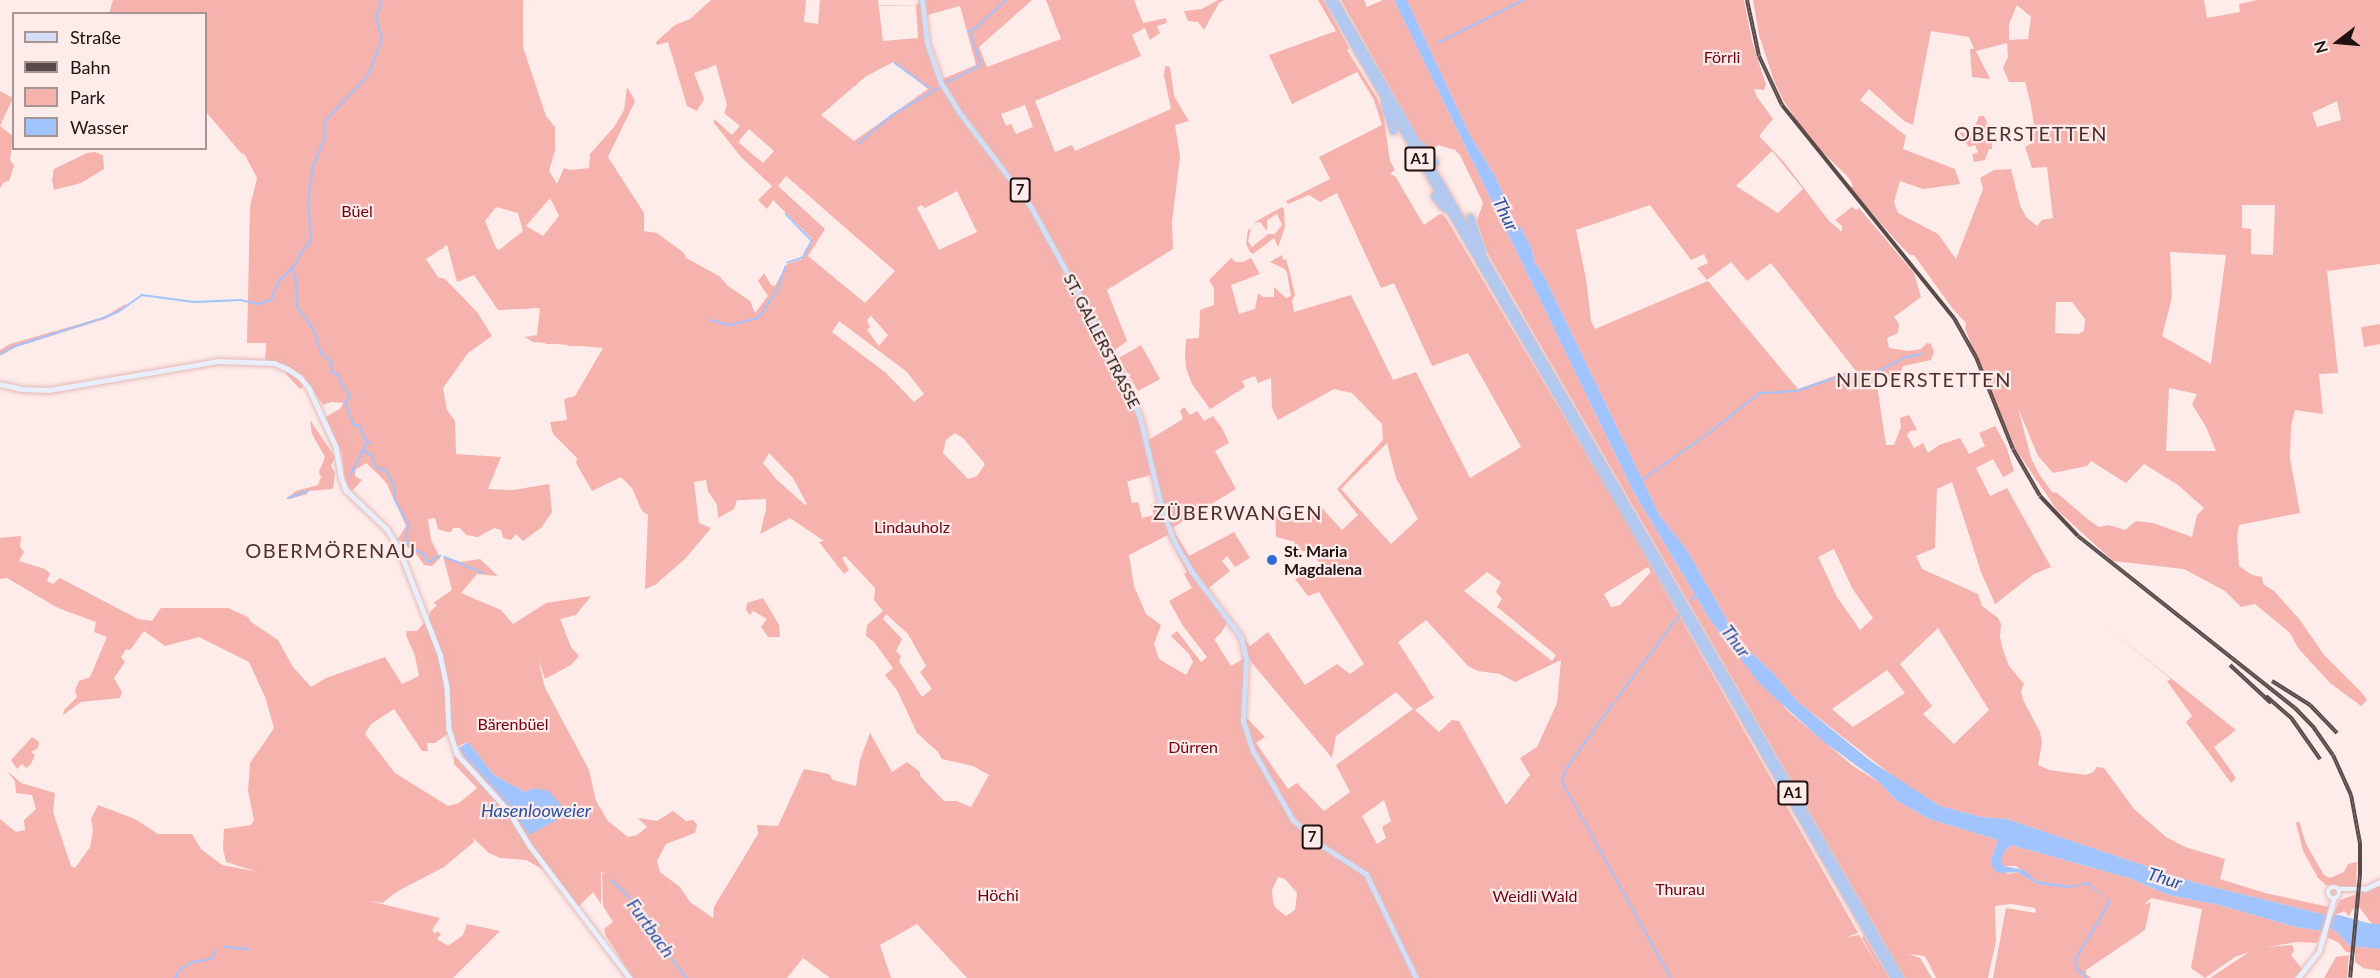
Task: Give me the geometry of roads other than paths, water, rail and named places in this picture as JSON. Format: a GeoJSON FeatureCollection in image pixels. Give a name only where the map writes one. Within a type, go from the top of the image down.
{"type":"FeatureCollection","features":[{"type":"Feature","properties":{"kind":"highway","name":"A1"},"geometry":{"type":"LineString","coordinates":[[1328,0],[1400,116],[1497,283],[1894,978]]}},
{"type":"Feature","properties":{"kind":"highway","name":"A1"},"geometry":{"type":"LineString","coordinates":[[1334,0],[1370,74],[1393,132]]}},
{"type":"Feature","properties":{"kind":"highway","name":"A1"},"geometry":{"type":"LineString","coordinates":[[1370,74],[1900,978]]}},
{"type":"Feature","properties":{"kind":"highway","name":"A1"},"geometry":{"type":"LineString","coordinates":[[1400,116],[1435,162]]}},
{"type":"Feature","properties":{"kind":"highway","name":"A1"},"geometry":{"type":"LineString","coordinates":[[1434,196],[1469,244]]}},
{"type":"Feature","properties":{"kind":"highway","name":"A1"},"geometry":{"type":"LineString","coordinates":[[1470,217],[1497,283]]}},
{"type":"Feature","properties":{"kind":"main road","name":"ST. GALLERSTRASSE"},"geometry":{"type":"LineString","coordinates":[[922,0],[929,50],[942,85],[1031,207],[1127,384],[1143,427],[1162,510],[1174,542],[1188,566],[1233,624],[1243,641],[1246,659],[1244,721],[1253,751],[1293,820],[1321,844],[1359,867],[1368,876],[1416,978]]}},
{"type":"Feature","properties":{"kind":"main road"},"geometry":{"type":"LineString","coordinates":[[0,384],[26,390],[49,390],[218,361],[269,363],[288,369],[304,382],[338,450],[341,476],[346,490],[396,542],[444,667],[448,727],[457,754],[508,810],[530,846],[630,978]]}},
{"type":"Feature","properties":{"kind":"main road"},"geometry":{"type":"LineString","coordinates":[[2298,978],[2318,954],[2334,898],[2340,891],[2365,889],[2380,882]]}},
{"type":"Feature","properties":{"kind":"main road"},"geometry":{"type":"LineString","coordinates":[[2334,898],[2329,896],[2329,890],[2335,887],[2340,891]]}},
{"type":"Feature","properties":{"kind":"water","name":"Thur"},"geometry":{"type":"Polygon","coordinates":[[[1394,0],[1407,0],[1470,135],[1496,178],[1516,224],[1522,229],[1532,250],[1534,261],[1544,276],[1660,516],[1687,550],[1739,641],[1771,671],[1798,702],[1872,762],[1940,806],[1982,817],[2007,819],[2193,882],[2326,915],[2339,915],[2380,924],[2380,949],[2350,946],[2337,932],[2329,928],[2322,931],[2296,927],[2219,905],[2169,895],[2129,878],[2011,845],[2004,852],[2001,862],[2004,866],[2024,870],[2036,881],[2071,886],[2088,882],[2108,900],[2087,884],[2069,888],[2037,884],[2018,872],[1999,873],[1993,869],[1991,860],[1998,840],[1929,819],[1896,800],[1879,782],[1824,742],[1761,685],[1710,620],[1633,491],[1394,0]]]}},
{"type":"Feature","properties":{"kind":"water","name":"Hasenlooweier"},"geometry":{"type":"Polygon","coordinates":[[[468,742],[494,775],[525,792],[534,788],[549,791],[564,809],[560,818],[529,835],[498,794],[464,757],[459,748],[468,742]]]}},
{"type":"Feature","properties":{"kind":"waterway"},"geometry":{"type":"LineString","coordinates":[[0,354],[13,347],[118,312],[142,295],[194,302],[241,300],[258,304],[271,300],[279,281],[296,264],[300,254],[311,241],[308,201],[313,167],[324,140],[324,122],[366,78],[372,66],[382,39],[376,17],[382,0]]}},
{"type":"Feature","properties":{"kind":"waterway"},"geometry":{"type":"LineString","coordinates":[[944,84],[981,65],[969,31],[976,28],[1006,0]]}},
{"type":"Feature","properties":{"kind":"waterway"},"geometry":{"type":"LineString","coordinates":[[1438,43],[1523,0]]}},
{"type":"Feature","properties":{"kind":"waterway"},"geometry":{"type":"LineString","coordinates":[[895,63],[930,88]]}},
{"type":"Feature","properties":{"kind":"waterway"},"geometry":{"type":"LineString","coordinates":[[858,144],[891,116],[940,87]]}},
{"type":"Feature","properties":{"kind":"waterway"},"geometry":{"type":"LineString","coordinates":[[786,214],[812,241],[803,258],[788,263]]}},
{"type":"Feature","properties":{"kind":"waterway"},"geometry":{"type":"LineString","coordinates":[[710,320],[730,325],[758,318],[778,289],[785,267]]}},
{"type":"Feature","properties":{"kind":"waterway"},"geometry":{"type":"LineString","coordinates":[[293,270],[296,278],[298,307],[315,331],[321,352],[332,362],[332,372],[339,375],[341,383],[351,395],[346,402],[354,425],[360,426],[365,439],[370,443],[365,445],[364,451],[372,455],[375,464],[380,470],[385,469],[391,478],[395,489],[395,499],[409,525],[406,541],[415,550],[424,554],[429,562],[440,556]]}},
{"type":"Feature","properties":{"kind":"waterway"},"geometry":{"type":"LineString","coordinates":[[1705,436],[1760,393],[1797,391],[1843,375],[1875,373],[1907,357],[1922,354]]}},
{"type":"Feature","properties":{"kind":"waterway"},"geometry":{"type":"LineString","coordinates":[[1642,480],[1702,438]]}},
{"type":"Feature","properties":{"kind":"waterway"},"geometry":{"type":"LineString","coordinates":[[350,476],[363,451]]}},
{"type":"Feature","properties":{"kind":"waterway"},"geometry":{"type":"LineString","coordinates":[[288,498],[308,491]]}},
{"type":"Feature","properties":{"kind":"waterway"},"geometry":{"type":"LineString","coordinates":[[445,557],[483,573]]}},
{"type":"Feature","properties":{"kind":"waterway"},"geometry":{"type":"LineString","coordinates":[[1691,601],[1696,595]]}},
{"type":"Feature","properties":{"kind":"waterway"},"geometry":{"type":"LineString","coordinates":[[1616,700],[1680,614]]}},
{"type":"Feature","properties":{"kind":"waterway"},"geometry":{"type":"LineString","coordinates":[[1614,703],[1568,767],[1563,783],[1671,978]]}},
{"type":"Feature","properties":{"kind":"waterway","name":"Furtbach"},"geometry":{"type":"LineString","coordinates":[[612,880],[633,901],[661,945],[687,978]]}},
{"type":"Feature","properties":{"kind":"waterway"},"geometry":{"type":"LineString","coordinates":[[2086,978],[2076,968],[2075,960],[2108,905],[2108,900]]}},
{"type":"Feature","properties":{"kind":"waterway"},"geometry":{"type":"LineString","coordinates":[[225,947],[248,949]]}},
{"type":"Feature","properties":{"kind":"waterway"},"geometry":{"type":"LineString","coordinates":[[175,978],[180,970],[192,962],[211,959],[216,950]]}},
{"type":"Feature","properties":{"kind":"railway"},"geometry":{"type":"LineString","coordinates":[[1747,0],[1759,56],[1782,105],[1954,318],[1976,357],[2013,449],[2040,496],[2078,536],[2295,708],[2314,728],[2333,755],[2351,795],[2360,843],[2360,875],[2350,978]]}},
{"type":"Feature","properties":{"kind":"railway"},"geometry":{"type":"LineString","coordinates":[[2230,665],[2271,703]]}},
{"type":"Feature","properties":{"kind":"railway"},"geometry":{"type":"LineString","coordinates":[[2272,681],[2310,705],[2337,733]]}},
{"type":"Feature","properties":{"kind":"railway"},"geometry":{"type":"LineString","coordinates":[[2266,696],[2292,719],[2320,759]]}},
{"type":"Feature","properties":{"kind":"place","name":"St. Maria Magdalena"},"geometry":{"type":"Point","coordinates":[1272,560]}},
{"type":"Feature","properties":{"kind":"district","name":"OBERSTETTEN"},"geometry":{"type":"Point","coordinates":[2031,133]}},
{"type":"Feature","properties":{"kind":"district","name":"NIEDERSTETTEN"},"geometry":{"type":"Point","coordinates":[1924,379]}},
{"type":"Feature","properties":{"kind":"district","name":"ZÜBERWANGEN"},"geometry":{"type":"Point","coordinates":[1238,512]}},
{"type":"Feature","properties":{"kind":"district","name":"OBERMÖRENAU"},"geometry":{"type":"Point","coordinates":[331,550]}},
{"type":"Feature","properties":{"kind":"park label","name":"Förrli"},"geometry":{"type":"Point","coordinates":[1722,57]}},
{"type":"Feature","properties":{"kind":"park label","name":"Büel"},"geometry":{"type":"Point","coordinates":[357,211]}},
{"type":"Feature","properties":{"kind":"park label","name":"Lindauholz"},"geometry":{"type":"Point","coordinates":[912,527]}},
{"type":"Feature","properties":{"kind":"park label","name":"Bärenbüel"},"geometry":{"type":"Point","coordinates":[513,724]}},
{"type":"Feature","properties":{"kind":"park label","name":"Dürren"},"geometry":{"type":"Point","coordinates":[1193,747]}},
{"type":"Feature","properties":{"kind":"park label","name":"Thurau"},"geometry":{"type":"Point","coordinates":[1680,889]}},
{"type":"Feature","properties":{"kind":"park label","name":"Höchi"},"geometry":{"type":"Point","coordinates":[998,895]}},
{"type":"Feature","properties":{"kind":"park label","name":"Weidli Wald"},"geometry":{"type":"Point","coordinates":[1535,896]}}]}
